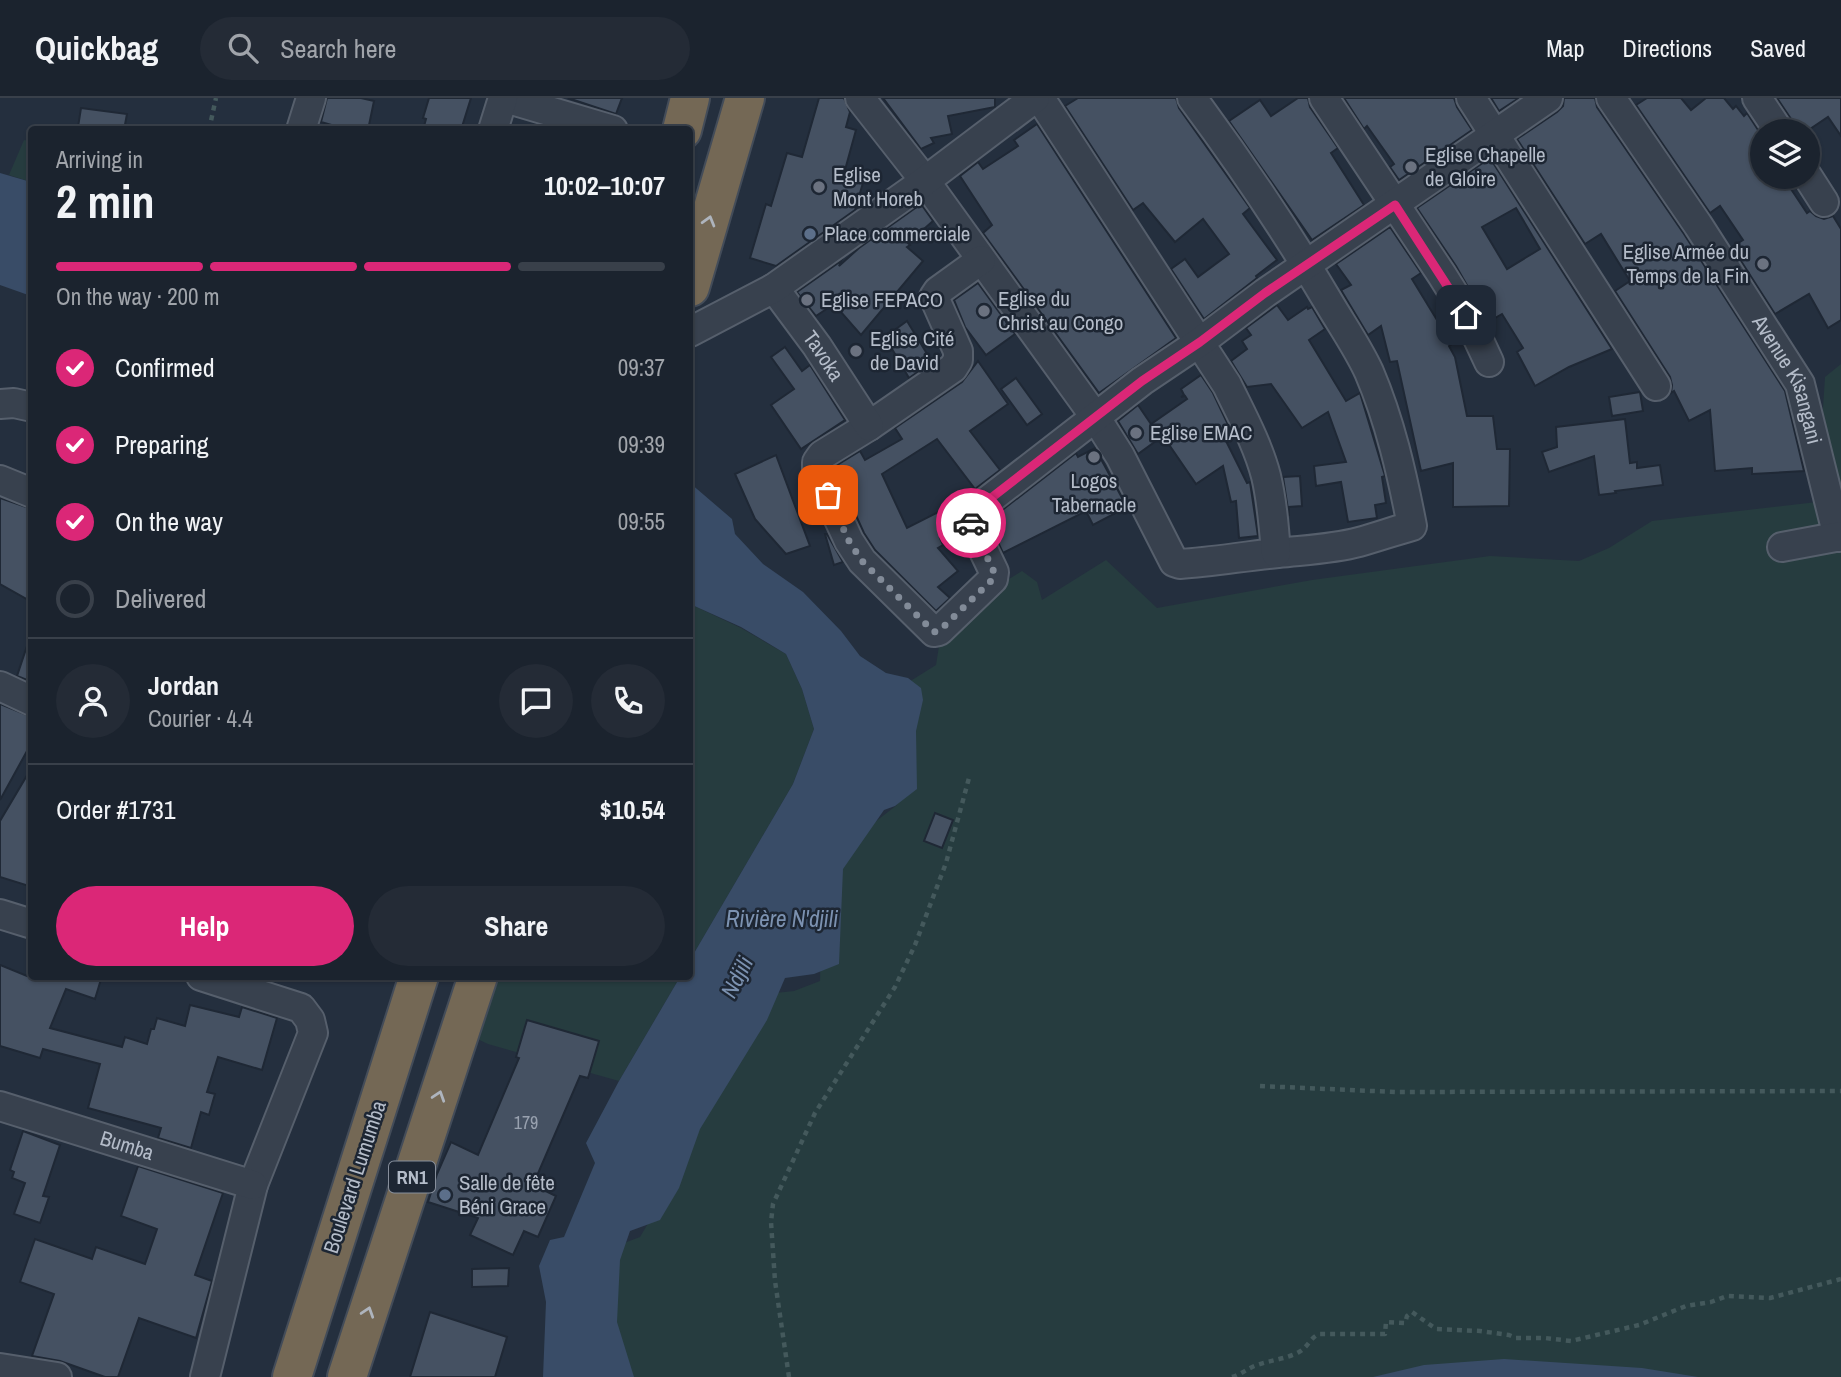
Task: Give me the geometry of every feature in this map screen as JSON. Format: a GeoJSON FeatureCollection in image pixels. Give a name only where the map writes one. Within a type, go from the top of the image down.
{"type":"FeatureCollection","features":[{"type":"Feature","properties":{"kind":"highway"},"geometry":{"type":"LineString","coordinates":[[683,126],[690,98]]}},
{"type":"Feature","properties":{"kind":"highway"},"geometry":{"type":"LineString","coordinates":[[693,277],[745,98]]}},
{"type":"Feature","properties":{"kind":"highway","name":"Boulevard Lumumba"},"geometry":{"type":"LineString","coordinates":[[292,1377],[418,980]]}},
{"type":"Feature","properties":{"kind":"highway","name":"RN1"},"geometry":{"type":"LineString","coordinates":[[347,1377],[477,980]]}},
{"type":"Feature","properties":{"kind":"street"},"geometry":{"type":"LineString","coordinates":[[302,126],[311,98]]}},
{"type":"Feature","properties":{"kind":"street"},"geometry":{"type":"LineString","coordinates":[[494,126],[504,98],[599,126]]}},
{"type":"Feature","properties":{"kind":"street"},"geometry":{"type":"LineString","coordinates":[[860,98],[925,181],[1096,418],[1120,456],[1174,562],[1180,564],[1228,561],[1276,553],[1319,550],[1412,527],[1401,468],[1368,370],[1306,265],[1192,98]]}},
{"type":"Feature","properties":{"kind":"street"},"geometry":{"type":"LineString","coordinates":[[693,330],[774,288],[1037,98],[1227,385],[1251,435],[1266,475],[1276,553]]}},
{"type":"Feature","properties":{"kind":"street"},"geometry":{"type":"LineString","coordinates":[[1325,98],[1466,315],[1489,362]]}},
{"type":"Feature","properties":{"kind":"street"},"geometry":{"type":"LineString","coordinates":[[1471,98],[1656,386]]}},
{"type":"Feature","properties":{"kind":"street"},"geometry":{"type":"LineString","coordinates":[[981,260],[938,291],[934,297],[958,351],[958,360],[953,368],[822,455],[817,462],[817,472],[849,541],[862,561],[934,632],[939,631],[993,579],[994,572],[971,524],[970,516],[973,512],[1142,381],[1548,98]]}},
{"type":"Feature","properties":{"kind":"street","name":"Avenue Kisangani"},"geometry":{"type":"LineString","coordinates":[[1611,98],[1698,225],[1800,384],[1839,537]]}},
{"type":"Feature","properties":{"kind":"street"},"geometry":{"type":"LineString","coordinates":[[1757,98],[1771,119]]}},
{"type":"Feature","properties":{"kind":"street"},"geometry":{"type":"LineString","coordinates":[[1816,189],[1824,202]]}},
{"type":"Feature","properties":{"kind":"street","name":"Tavoka"},"geometry":{"type":"LineString","coordinates":[[774,288],[817,346],[869,426]]}},
{"type":"Feature","properties":{"kind":"street"},"geometry":{"type":"LineString","coordinates":[[0,404],[28,406]]}},
{"type":"Feature","properties":{"kind":"street"},"geometry":{"type":"LineString","coordinates":[[0,480],[28,491]]}},
{"type":"Feature","properties":{"kind":"street"},"geometry":{"type":"LineString","coordinates":[[1782,547],[1839,537]]}},
{"type":"Feature","properties":{"kind":"street"},"geometry":{"type":"LineString","coordinates":[[0,686],[28,699]]}},
{"type":"Feature","properties":{"kind":"street"},"geometry":{"type":"LineString","coordinates":[[0,914],[28,922]]}},
{"type":"Feature","properties":{"kind":"street"},"geometry":{"type":"LineString","coordinates":[[205,1377],[253,1185],[313,1032],[310,1020],[301,1008],[214,980]]}},
{"type":"Feature","properties":{"kind":"street","name":"Bumba"},"geometry":{"type":"LineString","coordinates":[[0,1106],[253,1185]]}},
{"type":"Feature","properties":{"kind":"street"},"geometry":{"type":"LineString","coordinates":[[0,1368],[57,1377]]}},
{"type":"Feature","properties":{"kind":"path"},"geometry":{"type":"LineString","coordinates":[[210,126],[216,98]]}},
{"type":"Feature","properties":{"kind":"path"},"geometry":{"type":"LineString","coordinates":[[789,1377],[775,1281],[771,1222],[773,1204],[815,1113],[895,987],[915,945],[946,863],[969,778]]}},
{"type":"Feature","properties":{"kind":"path"},"geometry":{"type":"LineString","coordinates":[[1261,1086],[1395,1093],[1841,1091]]}},
{"type":"Feature","properties":{"kind":"path"},"geometry":{"type":"LineString","coordinates":[[1232,1377],[1245,1374],[1254,1366],[1303,1350],[1311,1339],[1319,1334],[1385,1334],[1386,1322],[1405,1323],[1412,1312],[1436,1329],[1571,1341],[1639,1325],[1686,1306],[1727,1296],[1770,1298],[1841,1279]]}},
{"type":"Feature","properties":{"kind":"green space"},"geometry":{"type":"Polygon","coordinates":[[[24,140],[28,141],[28,181],[9,175],[24,140]]]}},
{"type":"Feature","properties":{"kind":"green space"},"geometry":{"type":"Polygon","coordinates":[[[1841,364],[1841,1377],[609,1377],[611,1248],[640,1237],[659,1205],[766,994],[794,991],[820,981],[823,885],[875,822],[897,805],[897,747],[888,695],[936,665],[940,640],[986,593],[1022,571],[1037,582],[1042,600],[1106,560],[1157,608],[1312,580],[1490,556],[1579,561],[1609,548],[1652,521],[1817,502],[1825,377],[1841,364]]]}},
{"type":"Feature","properties":{"kind":"green space"},"geometry":{"type":"Polygon","coordinates":[[[693,605],[741,628],[786,654],[802,689],[814,729],[793,784],[693,955],[693,605]]]}},
{"type":"Feature","properties":{"kind":"green space"},"geometry":{"type":"Polygon","coordinates":[[[485,980],[678,980],[619,1081],[488,1044],[469,1035],[485,980]]]}},
{"type":"Feature","properties":{"kind":"water"},"geometry":{"type":"Polygon","coordinates":[[[0,173],[28,181],[28,295],[0,285],[0,173]]]}},
{"type":"Feature","properties":{"kind":"water","name":"Rivière N'djili"},"geometry":{"type":"Polygon","coordinates":[[[693,486],[732,519],[735,534],[763,564],[803,592],[841,631],[860,656],[886,673],[908,678],[921,688],[923,700],[916,731],[917,789],[895,806],[884,810],[843,869],[839,964],[814,974],[785,978],[767,1020],[700,1129],[679,1188],[660,1220],[630,1231],[620,1260],[617,1322],[634,1377],[543,1377],[546,1302],[539,1266],[550,1240],[564,1237],[595,1163],[586,1143],[678,980],[693,980],[693,955],[793,784],[814,729],[802,689],[786,654],[741,627],[693,605],[693,486]]]}},
{"type":"Feature","properties":{"kind":"water"},"geometry":{"type":"Polygon","coordinates":[[[1504,1359],[1642,1368],[1698,1377],[1373,1377],[1424,1365],[1504,1359]]]}},
{"type":"Feature","properties":{"kind":"building"},"geometry":{"type":"Polygon","coordinates":[[[327,98],[361,98],[374,101],[369,126],[335,126],[321,122],[327,98]]]}},
{"type":"Feature","properties":{"kind":"building"},"geometry":{"type":"Polygon","coordinates":[[[429,98],[471,98],[462,126],[424,126],[426,119],[423,118],[429,98]]]}},
{"type":"Feature","properties":{"kind":"building"},"geometry":{"type":"Polygon","coordinates":[[[568,98],[622,98],[616,114],[568,98]]]}},
{"type":"Feature","properties":{"kind":"building"},"geometry":{"type":"Polygon","coordinates":[[[819,98],[844,98],[850,112],[846,127],[856,130],[845,170],[865,176],[855,210],[776,266],[750,258],[766,204],[771,206],[787,153],[802,157],[819,98]]]}},
{"type":"Feature","properties":{"kind":"building"},"geometry":{"type":"Polygon","coordinates":[[[883,98],[995,98],[995,107],[948,116],[952,134],[931,138],[934,143],[921,149],[883,98]]]}},
{"type":"Feature","properties":{"kind":"building"},"geometry":{"type":"Polygon","coordinates":[[[1078,98],[1176,98],[1179,108],[1250,208],[1243,214],[1277,260],[1204,319],[1171,269],[1185,259],[1198,277],[1229,254],[1203,219],[1175,242],[1143,203],[1133,210],[1065,106],[1078,98]]]}},
{"type":"Feature","properties":{"kind":"building"},"geometry":{"type":"Polygon","coordinates":[[[1298,98],[1308,98],[1310,107],[1338,148],[1331,153],[1364,205],[1312,240],[1229,121],[1260,100],[1271,116],[1298,98]]]}},
{"type":"Feature","properties":{"kind":"building"},"geometry":{"type":"Polygon","coordinates":[[[1344,98],[1454,98],[1472,130],[1399,180],[1390,167],[1394,164],[1367,126],[1364,129],[1344,98]]]}},
{"type":"Feature","properties":{"kind":"building"},"geometry":{"type":"Polygon","coordinates":[[[1491,98],[1519,98],[1499,111],[1491,98]]]}},
{"type":"Feature","properties":{"kind":"building"},"geometry":{"type":"Polygon","coordinates":[[[1564,98],[1595,98],[1597,107],[1684,234],[1785,391],[1804,471],[1752,474],[1752,468],[1715,471],[1710,410],[1689,421],[1674,391],[1671,393],[1670,377],[1615,291],[1630,281],[1601,234],[1585,244],[1517,139],[1557,112],[1563,106],[1564,98]]]}},
{"type":"Feature","properties":{"kind":"building"},"geometry":{"type":"Polygon","coordinates":[[[1647,98],[1681,98],[1691,110],[1706,98],[1724,98],[1733,109],[1736,106],[1744,116],[1747,113],[1751,119],[1750,189],[1791,189],[1807,213],[1810,211],[1824,219],[1833,216],[1841,229],[1841,320],[1828,328],[1809,294],[1775,314],[1732,247],[1743,240],[1720,206],[1710,213],[1636,105],[1647,98]]]}},
{"type":"Feature","properties":{"kind":"building"},"geometry":{"type":"Polygon","coordinates":[[[1777,98],[1841,98],[1841,136],[1828,117],[1820,122],[1820,119],[1791,119],[1777,98]]]}},
{"type":"Feature","properties":{"kind":"building"},"geometry":{"type":"Polygon","coordinates":[[[81,108],[127,114],[125,126],[78,126],[81,108]]]}},
{"type":"Feature","properties":{"kind":"building"},"geometry":{"type":"Polygon","coordinates":[[[1037,124],[1176,338],[1099,393],[983,233],[992,225],[960,176],[978,162],[983,169],[1018,146],[1014,140],[1037,124]]]}},
{"type":"Feature","properties":{"kind":"building"},"geometry":{"type":"Polygon","coordinates":[[[1490,158],[1612,349],[1569,367],[1535,386],[1517,352],[1523,348],[1502,314],[1488,322],[1456,266],[1417,208],[1490,158]],[[1516,208],[1482,227],[1507,269],[1540,249],[1516,208]]]}},
{"type":"Feature","properties":{"kind":"building"},"geometry":{"type":"Polygon","coordinates":[[[921,204],[933,221],[908,243],[910,245],[907,247],[923,261],[861,335],[834,304],[816,316],[797,292],[841,261],[839,266],[859,248],[921,204]]]}},
{"type":"Feature","properties":{"kind":"building"},"geometry":{"type":"Polygon","coordinates":[[[1390,227],[1421,273],[1412,279],[1440,325],[1450,319],[1460,339],[1449,346],[1455,357],[1467,416],[1493,416],[1497,449],[1510,449],[1509,506],[1453,507],[1453,463],[1421,471],[1397,361],[1390,362],[1381,326],[1368,335],[1341,290],[1351,285],[1336,264],[1390,227]]]}},
{"type":"Feature","properties":{"kind":"building","name":"Eglise du Christ au Congo"},"geometry":{"type":"Polygon","coordinates":[[[978,283],[1015,334],[986,355],[965,327],[954,300],[978,283]]]}},
{"type":"Feature","properties":{"kind":"building"},"geometry":{"type":"Polygon","coordinates":[[[1277,305],[1288,320],[1307,307],[1312,307],[1325,329],[1309,340],[1346,401],[1360,393],[1385,476],[1382,477],[1386,503],[1375,505],[1377,518],[1348,522],[1341,482],[1316,486],[1314,466],[1346,462],[1328,412],[1302,428],[1271,384],[1247,387],[1231,361],[1247,349],[1242,341],[1251,335],[1246,328],[1277,305]]]}},
{"type":"Feature","properties":{"kind":"building"},"geometry":{"type":"Polygon","coordinates":[[[907,321],[932,362],[909,378],[885,337],[907,321]]]}},
{"type":"Feature","properties":{"kind":"building"},"geometry":{"type":"Polygon","coordinates":[[[785,347],[802,371],[810,365],[845,420],[801,449],[771,405],[794,389],[771,357],[785,347]]]}},
{"type":"Feature","properties":{"kind":"building"},"geometry":{"type":"Polygon","coordinates":[[[978,361],[1008,404],[970,431],[1000,470],[975,489],[937,439],[882,474],[907,528],[960,501],[954,517],[956,530],[940,538],[943,545],[938,548],[958,571],[938,587],[950,598],[936,611],[875,550],[864,533],[834,467],[860,451],[865,460],[902,439],[895,428],[962,382],[978,361]]]}},
{"type":"Feature","properties":{"kind":"building"},"geometry":{"type":"Polygon","coordinates":[[[1201,375],[1232,433],[1224,437],[1247,483],[1250,482],[1258,536],[1239,538],[1236,501],[1231,502],[1223,466],[1196,484],[1163,436],[1138,454],[1118,421],[1138,405],[1151,424],[1187,399],[1185,396],[1181,397],[1184,395],[1181,389],[1201,375]]]}},
{"type":"Feature","properties":{"kind":"building"},"geometry":{"type":"Polygon","coordinates":[[[1016,378],[1042,414],[1027,425],[1001,389],[1016,378]]]}},
{"type":"Feature","properties":{"kind":"building"},"geometry":{"type":"Polygon","coordinates":[[[1640,392],[1643,411],[1612,416],[1609,397],[1640,392]]]}},
{"type":"Feature","properties":{"kind":"building"},"geometry":{"type":"Polygon","coordinates":[[[1625,419],[1630,463],[1637,462],[1637,468],[1660,465],[1663,485],[1599,495],[1594,456],[1549,472],[1542,452],[1557,447],[1556,427],[1625,419]]]}},
{"type":"Feature","properties":{"kind":"building"},"geometry":{"type":"Polygon","coordinates":[[[1095,448],[1127,507],[1093,525],[1086,511],[1003,553],[988,521],[1076,453],[1078,457],[1095,448]]]}},
{"type":"Feature","properties":{"kind":"building"},"geometry":{"type":"Polygon","coordinates":[[[776,455],[810,546],[786,554],[755,519],[735,474],[776,455]]]}},
{"type":"Feature","properties":{"kind":"building"},"geometry":{"type":"Polygon","coordinates":[[[1300,476],[1302,506],[1289,507],[1289,516],[1283,477],[1300,476]]]}},
{"type":"Feature","properties":{"kind":"building"},"geometry":{"type":"Polygon","coordinates":[[[0,498],[28,508],[28,600],[0,584],[0,498]]]}},
{"type":"Feature","properties":{"kind":"building"},"geometry":{"type":"Polygon","coordinates":[[[827,534],[843,562],[834,565],[827,534]]]}},
{"type":"Feature","properties":{"kind":"building"},"geometry":{"type":"Polygon","coordinates":[[[28,643],[28,680],[17,676],[28,643]]]}},
{"type":"Feature","properties":{"kind":"building"},"geometry":{"type":"Polygon","coordinates":[[[0,704],[28,715],[28,749],[0,800],[0,704]]]}},
{"type":"Feature","properties":{"kind":"building"},"geometry":{"type":"Polygon","coordinates":[[[28,774],[28,886],[0,877],[0,821],[28,774]]]}},
{"type":"Feature","properties":{"kind":"building"},"geometry":{"type":"Polygon","coordinates":[[[935,813],[953,820],[942,848],[924,841],[935,813]]]}},
{"type":"Feature","properties":{"kind":"building"},"geometry":{"type":"Polygon","coordinates":[[[0,965],[28,976],[28,980],[101,980],[95,999],[66,989],[50,1028],[122,1047],[125,1037],[147,1044],[157,1018],[185,1026],[190,1005],[239,1017],[242,1007],[277,1018],[262,1070],[218,1057],[207,1092],[215,1094],[209,1115],[201,1112],[191,1148],[158,1138],[161,1128],[88,1108],[100,1064],[43,1049],[40,1058],[0,1046],[0,965]]]}},
{"type":"Feature","properties":{"kind":"building"},"geometry":{"type":"Polygon","coordinates":[[[527,1020],[599,1041],[588,1078],[580,1076],[533,1185],[556,1196],[538,1237],[524,1231],[513,1255],[470,1235],[478,1218],[428,1202],[451,1142],[478,1155],[519,1058],[516,1057],[527,1020]]]}},
{"type":"Feature","properties":{"kind":"building"},"geometry":{"type":"Polygon","coordinates":[[[23,1131],[60,1145],[43,1196],[49,1197],[40,1223],[14,1214],[25,1183],[12,1178],[14,1172],[10,1170],[23,1131]]]}},
{"type":"Feature","properties":{"kind":"building"},"geometry":{"type":"Polygon","coordinates":[[[138,1166],[223,1193],[195,1275],[212,1281],[196,1338],[139,1318],[118,1377],[105,1377],[60,1361],[32,1356],[54,1294],[20,1282],[35,1239],[92,1259],[96,1247],[145,1264],[157,1229],[121,1216],[138,1166]]]}},
{"type":"Feature","properties":{"kind":"building"},"geometry":{"type":"Polygon","coordinates":[[[509,1268],[508,1286],[472,1287],[472,1269],[509,1268]]]}},
{"type":"Feature","properties":{"kind":"building"},"geometry":{"type":"Polygon","coordinates":[[[430,1312],[507,1337],[495,1377],[410,1377],[430,1312]]]}},
{"type":"Feature","properties":{"kind":"way so far"},"geometry":{"type":"LineString","coordinates":[[828,495],[849,541],[862,561],[934,632],[939,631],[993,579],[994,572],[971,523]]}},
{"type":"Feature","properties":{"kind":"place","name":"Eglise Chapelle de Gloire"},"geometry":{"type":"Point","coordinates":[1411,167]}},
{"type":"Feature","properties":{"kind":"place","name":"Eglise Mont Horeb"},"geometry":{"type":"Point","coordinates":[819,187]}},
{"type":"Feature","properties":{"kind":"place","name":"Place commerciale"},"geometry":{"type":"Point","coordinates":[810,234]}},
{"type":"Feature","properties":{"kind":"place","name":"Eglise Armée du Temps de la Fin"},"geometry":{"type":"Point","coordinates":[1763,264]}},
{"type":"Feature","properties":{"kind":"place","name":"Eglise FEPACO"},"geometry":{"type":"Point","coordinates":[807,300]}},
{"type":"Feature","properties":{"kind":"place","name":"Eglise du Christ au Congo"},"geometry":{"type":"Point","coordinates":[984,311]}},
{"type":"Feature","properties":{"kind":"place","name":"Eglise Cité de David"},"geometry":{"type":"Point","coordinates":[856,351]}},
{"type":"Feature","properties":{"kind":"place","name":"Eglise EMAC"},"geometry":{"type":"Point","coordinates":[1136,433]}},
{"type":"Feature","properties":{"kind":"place","name":"Logos Tabernacle"},"geometry":{"type":"Point","coordinates":[1094,457]}},
{"type":"Feature","properties":{"kind":"place","name":"Salle de fête Béni Grace"},"geometry":{"type":"Point","coordinates":[445,1195]}},
{"type":"Feature","properties":{"kind":"route"},"geometry":{"type":"LineString","coordinates":[[971,523],[970,516],[973,512],[1142,381],[1395,205],[1466,315]]}},
{"type":"Feature","properties":{"kind":"water label","name":"Ndjili"},"geometry":{"type":"Point","coordinates":[737,977]}}]}
